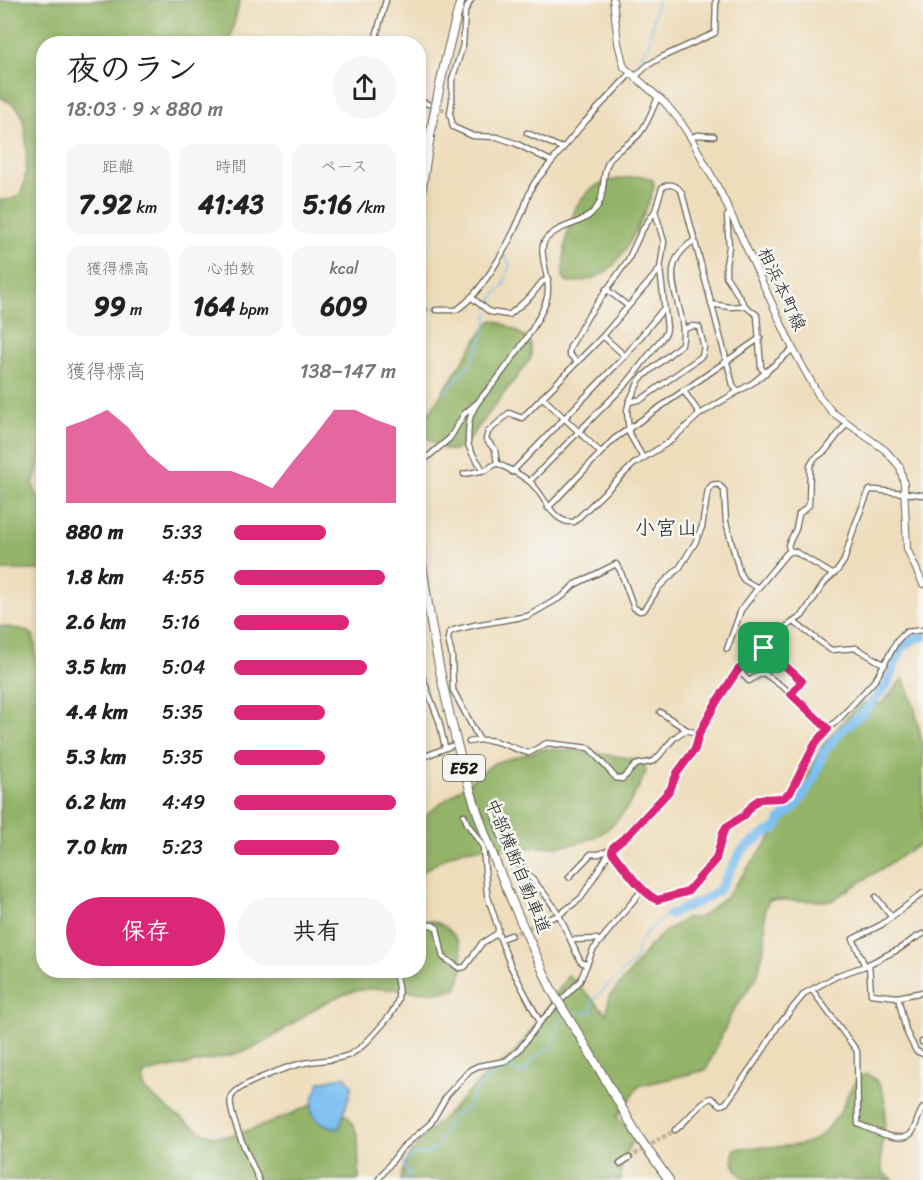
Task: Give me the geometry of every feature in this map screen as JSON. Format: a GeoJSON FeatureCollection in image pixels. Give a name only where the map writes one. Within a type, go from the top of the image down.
{"type":"FeatureCollection","features":[{"type":"Feature","properties":{"kind":"highway"},"geometry":{"type":"LineString","coordinates":[[426,164],[447,54],[461,0]]}},
{"type":"Feature","properties":{"kind":"highway","name":"中部横断自動車道"},"geometry":{"type":"LineString","coordinates":[[426,591],[441,681],[458,749],[497,867],[552,991],[634,1129],[669,1180]]}},
{"type":"Feature","properties":{"kind":"main road","name":"相浜本町線"},"geometry":{"type":"LineString","coordinates":[[613,0],[624,68],[658,97],[680,121],[691,138],[731,213],[793,349],[819,396],[832,412],[885,450],[897,462],[903,474],[907,549],[923,584]]}},
{"type":"Feature","properties":{"kind":"street"},"geometry":{"type":"LineString","coordinates":[[376,36],[386,0]]}},
{"type":"Feature","properties":{"kind":"street"},"geometry":{"type":"LineString","coordinates":[[471,0],[465,10],[464,34],[451,89],[452,101],[447,112],[453,127],[473,136],[497,137],[515,143],[551,161]]}},
{"type":"Feature","properties":{"kind":"street"},"geometry":{"type":"LineString","coordinates":[[436,310],[456,310],[471,297],[498,261],[523,212],[530,189],[562,148],[632,75],[662,57],[715,33],[716,0]]}},
{"type":"Feature","properties":{"kind":"street"},"geometry":{"type":"LineString","coordinates":[[426,458],[450,438],[464,414],[479,401],[517,351],[544,305],[549,290],[542,254],[543,244],[546,239],[564,227],[582,222],[597,208],[608,163],[619,149],[641,132],[658,97]]}},
{"type":"Feature","properties":{"kind":"street"},"geometry":{"type":"LineString","coordinates":[[527,133],[562,148]]}},
{"type":"Feature","properties":{"kind":"street"},"geometry":{"type":"LineString","coordinates":[[691,138],[697,135],[714,136]]}},
{"type":"Feature","properties":{"kind":"street"},"geometry":{"type":"LineString","coordinates":[[577,362],[569,354],[570,347],[606,289],[628,260],[641,232],[655,211],[662,188],[665,185],[676,186],[682,193],[726,360],[737,391]]}},
{"type":"Feature","properties":{"kind":"street"},"geometry":{"type":"LineString","coordinates":[[530,481],[627,382],[666,333],[660,269],[664,242],[655,211]]}},
{"type":"Feature","properties":{"kind":"street"},"geometry":{"type":"LineString","coordinates":[[731,213],[727,216],[726,221],[729,247],[725,271],[744,306],[757,315],[761,368],[765,373]]}},
{"type":"Feature","properties":{"kind":"street"},"geometry":{"type":"LineString","coordinates":[[643,458],[628,429],[627,410],[640,380],[682,344],[684,329],[673,276],[678,255],[695,240]]}},
{"type":"Feature","properties":{"kind":"street"},"geometry":{"type":"LineString","coordinates":[[497,463],[495,450],[486,440],[488,432],[509,413],[522,418],[603,336],[660,269]]}},
{"type":"Feature","properties":{"kind":"street"},"geometry":{"type":"LineString","coordinates":[[471,297],[490,312],[509,315],[530,297],[542,282],[548,279]]}},
{"type":"Feature","properties":{"kind":"street"},"geometry":{"type":"LineString","coordinates":[[606,289],[628,306]]}},
{"type":"Feature","properties":{"kind":"street"},"geometry":{"type":"LineString","coordinates":[[711,304],[729,307],[744,306]]}},
{"type":"Feature","properties":{"kind":"street"},"geometry":{"type":"LineString","coordinates":[[512,472],[625,356],[664,308]]}},
{"type":"Feature","properties":{"kind":"street"},"geometry":{"type":"LineString","coordinates":[[629,402],[642,399],[702,356],[704,347],[699,327],[684,329]]}},
{"type":"Feature","properties":{"kind":"street"},"geometry":{"type":"LineString","coordinates":[[603,336],[625,356]]}},
{"type":"Feature","properties":{"kind":"street"},"geometry":{"type":"LineString","coordinates":[[548,508],[600,452],[628,429],[759,338]]}},
{"type":"Feature","properties":{"kind":"street"},"geometry":{"type":"LineString","coordinates":[[497,463],[530,481],[548,508],[567,521],[577,520],[634,464],[669,442],[700,414],[765,373],[793,349]]}},
{"type":"Feature","properties":{"kind":"street"},"geometry":{"type":"LineString","coordinates":[[683,390],[700,414]]}},
{"type":"Feature","properties":{"kind":"street"},"geometry":{"type":"LineString","coordinates":[[543,397],[600,452]]}},
{"type":"Feature","properties":{"kind":"street"},"geometry":{"type":"LineString","coordinates":[[479,401],[470,420],[468,443],[470,451],[482,466],[482,470]]}},
{"type":"Feature","properties":{"kind":"street"},"geometry":{"type":"LineString","coordinates":[[790,551],[788,545],[796,529],[799,514],[809,505],[810,466],[847,423]]}},
{"type":"Feature","properties":{"kind":"street"},"geometry":{"type":"LineString","coordinates":[[464,474],[486,470],[497,463]]}},
{"type":"Feature","properties":{"kind":"street"},"geometry":{"type":"LineString","coordinates":[[479,739],[453,690],[449,633],[475,625],[528,616],[563,596],[574,585],[616,564],[634,608],[639,611],[644,610],[657,590],[680,567],[692,549],[702,527],[708,490],[712,485],[718,484],[724,490],[726,522],[742,578],[758,588]]}},
{"type":"Feature","properties":{"kind":"street"},"geometry":{"type":"LineString","coordinates":[[546,920],[559,915],[581,898],[614,845],[630,833],[670,790],[677,773],[695,749],[699,734],[717,701],[738,670],[802,616],[832,574],[837,571],[844,561],[868,493],[875,490],[923,495]]}},
{"type":"Feature","properties":{"kind":"street"},"geometry":{"type":"LineString","coordinates":[[790,551],[794,551],[832,574]]}},
{"type":"Feature","properties":{"kind":"street"},"geometry":{"type":"LineString","coordinates":[[727,649],[741,610],[790,551]]}},
{"type":"Feature","properties":{"kind":"street"},"geometry":{"type":"LineString","coordinates":[[794,622],[825,647],[836,651],[856,648],[885,665]]}},
{"type":"Feature","properties":{"kind":"street"},"geometry":{"type":"LineString","coordinates":[[612,849],[642,890],[657,900],[687,892],[716,859],[726,827],[744,816],[760,799],[783,798],[790,793],[815,744],[865,693],[902,636],[911,630],[923,630]]}},
{"type":"Feature","properties":{"kind":"street"},"geometry":{"type":"LineString","coordinates":[[764,648],[779,658],[802,681],[791,694]]}},
{"type":"Feature","properties":{"kind":"street"},"geometry":{"type":"LineString","coordinates":[[738,670],[749,681],[762,673],[765,674],[791,694],[828,729]]}},
{"type":"Feature","properties":{"kind":"street"},"geometry":{"type":"LineString","coordinates":[[426,686],[439,721],[445,747]]}},
{"type":"Feature","properties":{"kind":"street"},"geometry":{"type":"LineString","coordinates":[[660,712],[687,730],[699,734]]}},
{"type":"Feature","properties":{"kind":"street"},"geometry":{"type":"LineString","coordinates":[[469,742],[479,739],[493,740],[529,753],[547,744],[589,748],[616,778],[622,779],[637,765],[655,759],[677,735],[687,730]]}},
{"type":"Feature","properties":{"kind":"street"},"geometry":{"type":"LineString","coordinates":[[426,755],[451,746]]}},
{"type":"Feature","properties":{"kind":"street"},"geometry":{"type":"LineString","coordinates":[[493,811],[500,835],[508,850],[544,891],[559,915],[580,961],[586,965]]}},
{"type":"Feature","properties":{"kind":"street"},"geometry":{"type":"LineString","coordinates":[[464,815],[483,847],[487,894],[511,967],[540,1022]]}},
{"type":"Feature","properties":{"kind":"street"},"geometry":{"type":"LineString","coordinates":[[569,877],[591,854],[599,854],[612,849]]}},
{"type":"Feature","properties":{"kind":"street"},"geometry":{"type":"LineString","coordinates":[[378,1180],[402,1148],[431,1123],[447,1095],[467,1072],[478,1065],[510,1058],[540,1022],[580,981],[599,941],[642,890]]}},
{"type":"Feature","properties":{"kind":"street"},"geometry":{"type":"LineString","coordinates":[[923,893],[876,929],[853,939],[867,965],[871,994],[898,997],[923,992]]}},
{"type":"Feature","properties":{"kind":"street"},"geometry":{"type":"LineString","coordinates":[[876,897],[891,916]]}},
{"type":"Feature","properties":{"kind":"street"},"geometry":{"type":"LineString","coordinates":[[426,925],[437,928],[443,957],[459,968],[465,967],[482,943],[500,936],[511,935]]}},
{"type":"Feature","properties":{"kind":"street"},"geometry":{"type":"LineString","coordinates":[[675,1130],[685,1123],[706,1100],[711,1098],[724,1105],[777,1027],[806,993],[839,975],[867,965],[923,934]]}},
{"type":"Feature","properties":{"kind":"street"},"geometry":{"type":"LineString","coordinates":[[571,940],[597,939],[599,941]]}},
{"type":"Feature","properties":{"kind":"street"},"geometry":{"type":"LineString","coordinates":[[259,1180],[243,1145],[233,1112],[231,1100],[234,1092],[243,1086],[296,1065],[331,1060],[351,1054],[373,1036],[392,1014],[397,1004],[399,990],[395,978]]}},
{"type":"Feature","properties":{"kind":"street"},"geometry":{"type":"LineString","coordinates":[[812,990],[856,1051],[858,1124],[894,1137],[905,1137],[913,1131],[923,1108]]}},
{"type":"Feature","properties":{"kind":"street"},"geometry":{"type":"LineString","coordinates":[[898,997],[906,1031],[916,1051],[923,1054]]}},
{"type":"Feature","properties":{"kind":"street"},"geometry":{"type":"LineString","coordinates":[[620,1164],[629,1158]]}},
{"type":"Feature","properties":{"kind":"green space"},"geometry":{"type":"Polygon","coordinates":[[[0,0],[240,0],[231,36],[36,36],[36,474],[33,484],[36,494],[36,570],[0,570],[0,200],[9,200],[21,192],[24,185],[26,151],[24,126],[19,110],[0,97],[0,0]]]}},
{"type":"Feature","properties":{"kind":"green space"},"geometry":{"type":"Polygon","coordinates":[[[642,176],[653,180],[654,187],[642,219],[623,253],[608,270],[599,276],[568,283],[563,277],[566,238],[580,201],[600,184],[642,176]]]}},
{"type":"Feature","properties":{"kind":"green space"},"geometry":{"type":"Polygon","coordinates":[[[493,320],[502,323],[524,336],[531,346],[531,358],[468,441],[457,450],[452,451],[440,447],[426,435],[426,418],[493,320]]]}},
{"type":"Feature","properties":{"kind":"green space"},"geometry":{"type":"Polygon","coordinates":[[[0,626],[25,630],[33,635],[35,645],[36,978],[426,978],[426,921],[443,925],[452,933],[462,953],[463,965],[455,989],[431,992],[380,989],[355,991],[329,1001],[250,1049],[144,1075],[142,1080],[144,1089],[176,1115],[202,1132],[213,1136],[231,1136],[314,1104],[340,1110],[349,1118],[358,1135],[359,1180],[0,1180],[0,626]]]}},
{"type":"Feature","properties":{"kind":"green space"},"geometry":{"type":"Polygon","coordinates":[[[903,678],[914,706],[923,746],[923,844],[831,901],[769,900],[765,909],[765,944],[757,977],[733,1011],[706,1070],[639,1086],[617,1117],[635,1139],[624,1158],[621,1180],[400,1180],[407,1158],[422,1139],[482,1079],[515,1053],[568,975],[607,1014],[609,997],[663,933],[686,918],[699,918],[727,896],[783,821],[822,746],[849,715],[863,703],[883,703],[903,678]]]}},
{"type":"Feature","properties":{"kind":"green space"},"geometry":{"type":"Polygon","coordinates":[[[544,749],[577,750],[640,760],[646,772],[621,815],[608,828],[594,837],[558,846],[464,850],[446,857],[426,870],[426,815],[494,763],[544,749]]]}},
{"type":"Feature","properties":{"kind":"green space"},"geometry":{"type":"Polygon","coordinates":[[[867,1074],[877,1082],[883,1093],[885,1120],[881,1162],[883,1173],[894,1180],[745,1180],[739,1173],[733,1162],[735,1149],[792,1146],[813,1140],[821,1135],[839,1114],[857,1079],[867,1074]]]}},
{"type":"Feature","properties":{"kind":"water"},"geometry":{"type":"Polygon","coordinates":[[[345,1076],[352,1086],[339,1129],[321,1123],[313,1113],[312,1107],[320,1082],[345,1076]]]}},
{"type":"Feature","properties":{"kind":"waterway"},"geometry":{"type":"LineString","coordinates":[[633,69],[649,43],[657,0]]}},
{"type":"Feature","properties":{"kind":"waterway"},"geometry":{"type":"LineString","coordinates":[[489,308],[495,294],[503,287],[510,265],[504,255]]}},
{"type":"Feature","properties":{"kind":"waterway"},"geometry":{"type":"LineString","coordinates":[[444,394],[474,358],[483,338],[488,313]]}},
{"type":"Feature","properties":{"kind":"waterway"},"geometry":{"type":"LineString","coordinates":[[669,915],[719,890],[741,851],[776,828],[781,819],[796,806],[814,779],[823,753],[840,732],[862,714],[887,685],[901,649],[915,638],[923,637]]}},
{"type":"Feature","properties":{"kind":"waterway"},"geometry":{"type":"LineString","coordinates":[[571,1013],[592,1012],[592,1001],[634,961],[640,942],[655,924],[669,915]]}},
{"type":"Feature","properties":{"kind":"waterway"},"geometry":{"type":"LineString","coordinates":[[403,1180],[410,1174],[403,1163],[413,1155],[427,1153],[436,1148],[451,1118],[467,1108],[476,1091],[487,1078],[510,1068],[525,1073],[533,1059],[551,1045],[563,1016]]}},
{"type":"Feature","properties":{"kind":"tunnel"},"geometry":{"type":"LineString","coordinates":[[428,104],[445,110]]}},
{"type":"Feature","properties":{"kind":"tunnel"},"geometry":{"type":"LineString","coordinates":[[426,309],[436,310]]}},
{"type":"Feature","properties":{"kind":"tunnel"},"geometry":{"type":"LineString","coordinates":[[511,935],[546,920]]}},
{"type":"Feature","properties":{"kind":"tunnel"},"geometry":{"type":"LineString","coordinates":[[629,1158],[675,1130]]}},
{"type":"Feature","properties":{"kind":"district","name":"小宮山"},"geometry":{"type":"Point","coordinates":[666,528]}},
{"type":"Feature","properties":{"kind":"route"},"geometry":{"type":"LineString","coordinates":[[764,648],[779,658],[802,681],[791,694],[828,729],[819,737],[790,793],[783,798],[765,798],[754,803],[744,816],[726,827],[716,859],[687,892],[668,899],[657,900],[642,890],[612,852],[613,847],[630,833],[670,790],[675,776],[695,749],[699,734],[717,701],[738,670],[764,648]]}}]}
